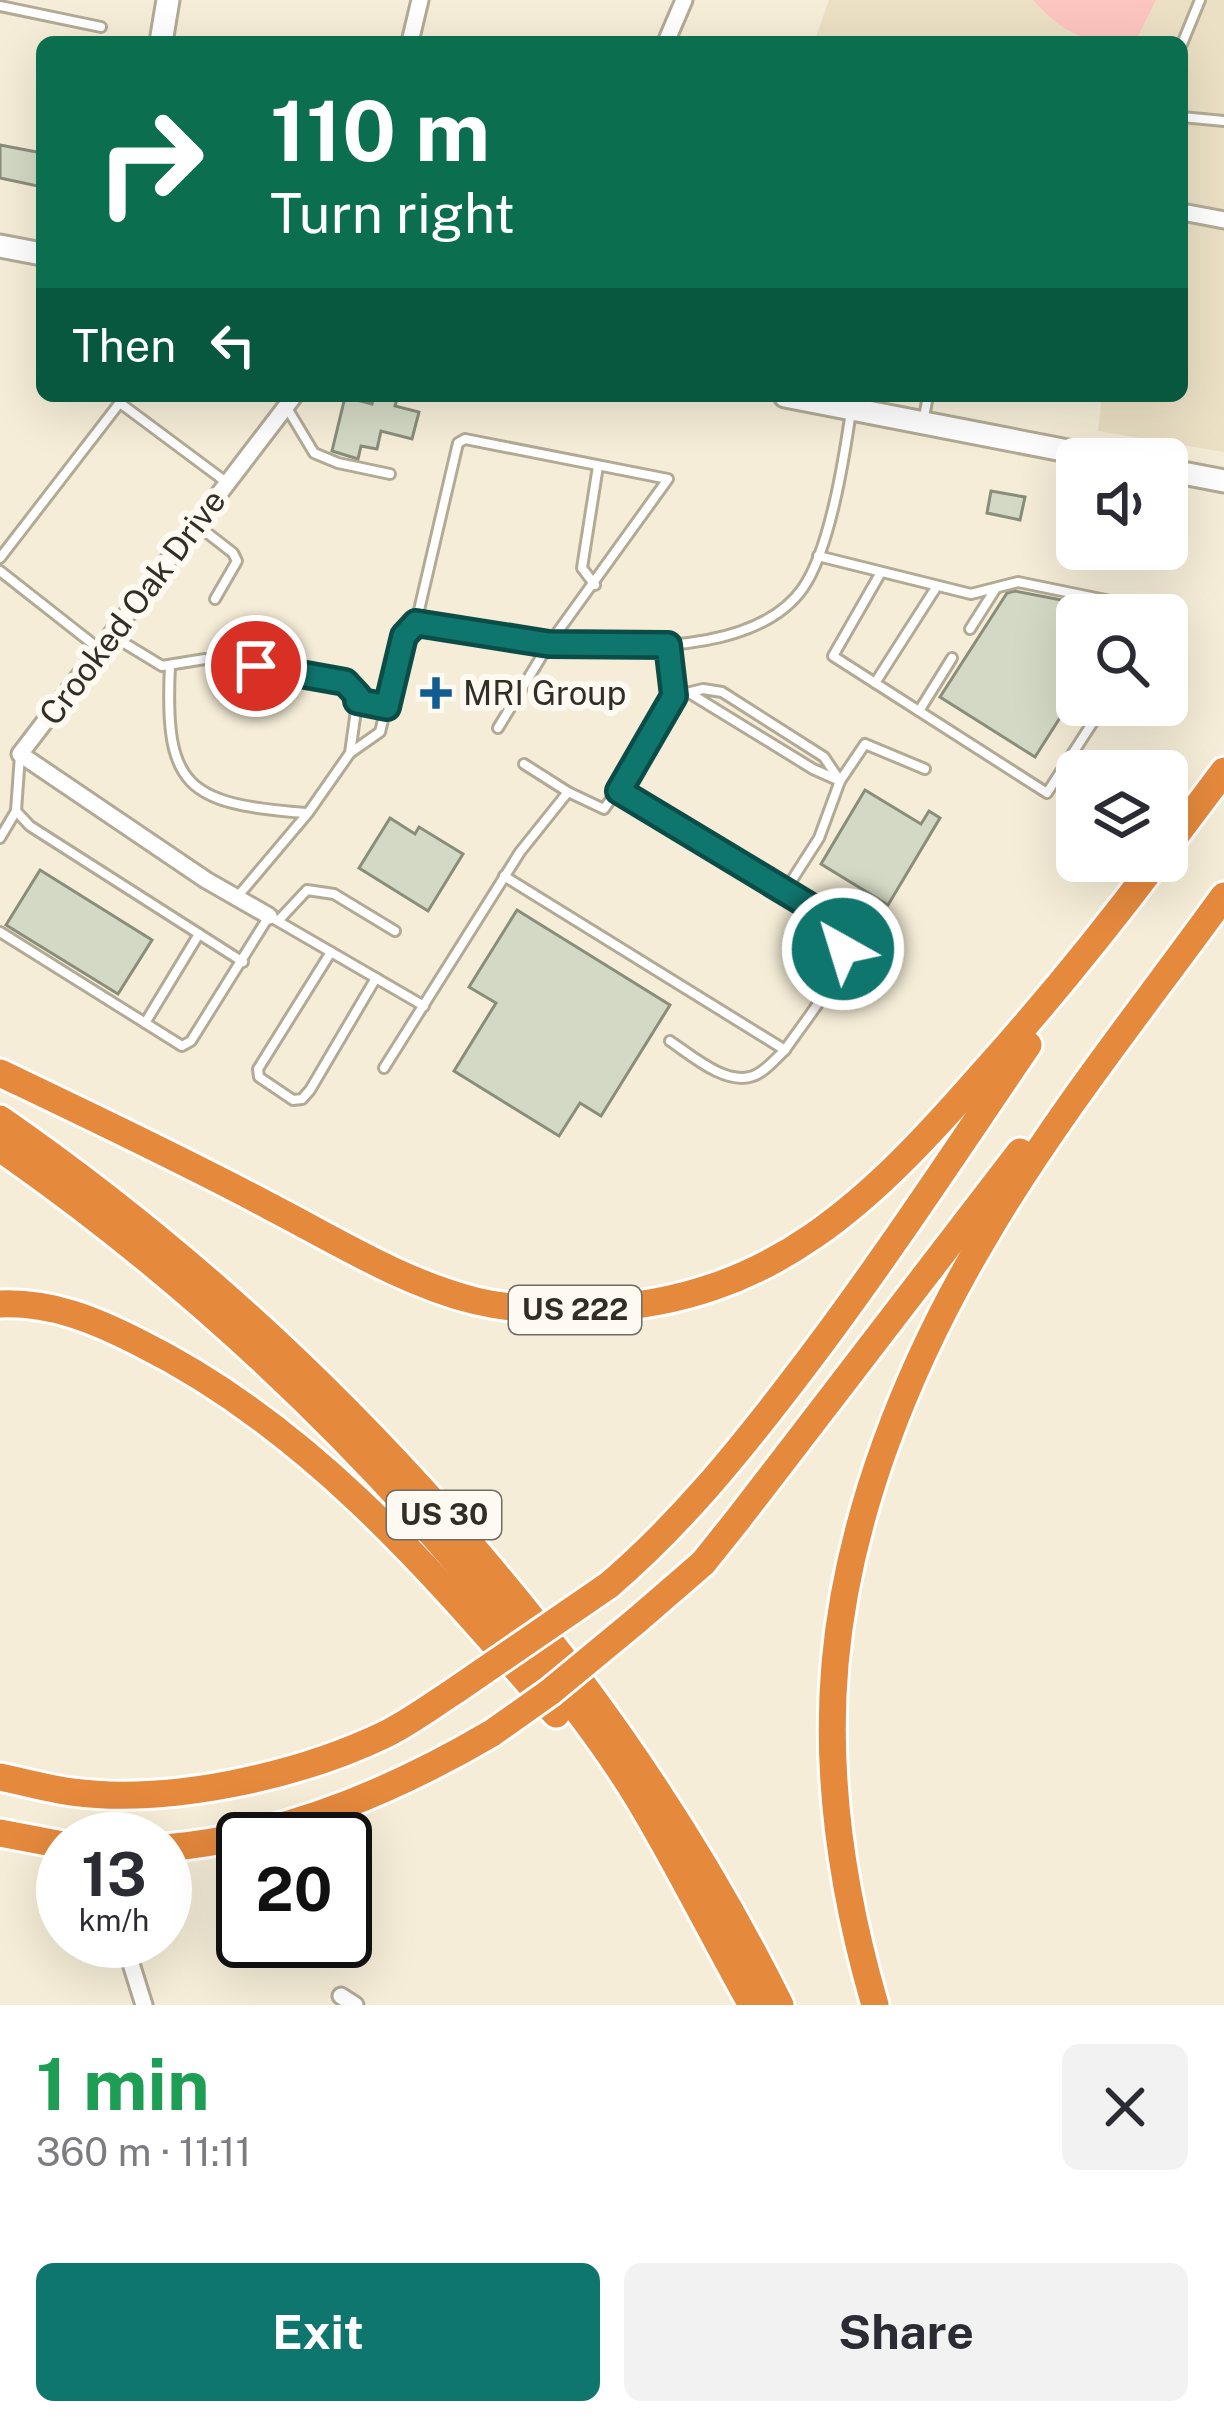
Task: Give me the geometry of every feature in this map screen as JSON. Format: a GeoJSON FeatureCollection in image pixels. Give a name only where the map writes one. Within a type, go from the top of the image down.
{"type":"FeatureCollection","features":[{"type":"Feature","properties":{"kind":"highway"},"geometry":{"type":"LineString","coordinates":[[1188,819],[1224,772]]}},
{"type":"Feature","properties":{"kind":"highway","name":"US 222"},"geometry":{"type":"LineString","coordinates":[[0,1073],[431,1286],[475,1301],[514,1307],[550,1311],[622,1308],[723,1287],[805,1244],[896,1168],[1075,970],[1140,882]]}},
{"type":"Feature","properties":{"kind":"highway"},"geometry":{"type":"LineString","coordinates":[[192,1845],[244,1838],[330,1811],[422,1771],[550,1693],[703,1563],[1224,884]]}},
{"type":"Feature","properties":{"kind":"highway"},"geometry":{"type":"LineString","coordinates":[[875,2005],[840,1851],[833,1758],[835,1665],[868,1499],[918,1365],[985,1236],[1224,896]]}},
{"type":"Feature","properties":{"kind":"highway"},"geometry":{"type":"LineString","coordinates":[[0,1777],[74,1792],[136,1793],[229,1783],[348,1750],[388,1733],[609,1585],[718,1480],[818,1348],[1019,1059],[1075,970]]}},
{"type":"Feature","properties":{"kind":"highway","name":"US 30"},"geometry":{"type":"LineString","coordinates":[[0,1119],[95,1187],[221,1291],[365,1429],[453,1526],[610,1722],[665,1800],[780,2005]]}},
{"type":"Feature","properties":{"kind":"highway","name":"US 30"},"geometry":{"type":"LineString","coordinates":[[0,1148],[93,1215],[226,1328],[306,1402],[445,1548],[601,1744],[637,1797],[752,2005]]}},
{"type":"Feature","properties":{"kind":"highway"},"geometry":{"type":"LineString","coordinates":[[0,1304],[52,1308],[98,1322],[203,1376],[286,1434],[354,1494],[444,1587],[567,1727],[617,1789],[706,1921]]}},
{"type":"Feature","properties":{"kind":"highway"},"geometry":{"type":"LineString","coordinates":[[0,1833],[36,1839]]}},
{"type":"Feature","properties":{"kind":"street"},"geometry":{"type":"LineString","coordinates":[[161,36],[168,0]]}},
{"type":"Feature","properties":{"kind":"street"},"geometry":{"type":"LineString","coordinates":[[411,36],[419,0]]}},
{"type":"Feature","properties":{"kind":"street"},"geometry":{"type":"LineString","coordinates":[[669,36],[684,0]]}},
{"type":"Feature","properties":{"kind":"street"},"geometry":{"type":"LineString","coordinates":[[1188,213],[1224,220]]}},
{"type":"Feature","properties":{"kind":"street"},"geometry":{"type":"LineString","coordinates":[[0,246],[36,253]]}},
{"type":"Feature","properties":{"kind":"street","name":"Crooked Oak Drive"},"geometry":{"type":"LineString","coordinates":[[273,919],[20,754],[289,402]]}},
{"type":"Feature","properties":{"kind":"street"},"geometry":{"type":"LineString","coordinates":[[813,402],[1056,449]]}},
{"type":"Feature","properties":{"kind":"street"},"geometry":{"type":"LineString","coordinates":[[1188,473],[1223,478]]}},
{"type":"Feature","properties":{"kind":"street"},"geometry":{"type":"LineString","coordinates":[[132,1968],[144,2005]]}},
{"type":"Feature","properties":{"kind":"lane"},"geometry":{"type":"LineString","coordinates":[[1185,36],[1200,0]]}},
{"type":"Feature","properties":{"kind":"lane"},"geometry":{"type":"LineString","coordinates":[[0,7],[101,27]]}},
{"type":"Feature","properties":{"kind":"lane"},"geometry":{"type":"LineString","coordinates":[[1188,118],[1224,121]]}},
{"type":"Feature","properties":{"kind":"lane"},"geometry":{"type":"LineString","coordinates":[[0,558],[120,402]]}},
{"type":"Feature","properties":{"kind":"lane"},"geometry":{"type":"LineString","coordinates":[[126,402],[227,483]]}},
{"type":"Feature","properties":{"kind":"lane"},"geometry":{"type":"LineString","coordinates":[[290,402],[314,453],[390,474]]}},
{"type":"Feature","properties":{"kind":"lane"},"geometry":{"type":"LineString","coordinates":[[923,423],[927,402]]}},
{"type":"Feature","properties":{"kind":"lane"},"geometry":{"type":"LineString","coordinates":[[416,623],[549,644],[668,645],[753,630],[779,615],[804,586],[818,556],[843,462],[851,410]]}},
{"type":"Feature","properties":{"kind":"lane"},"geometry":{"type":"LineString","coordinates":[[237,897],[308,813],[350,753],[380,731],[404,636],[416,623],[458,443],[465,439],[668,479],[549,644],[498,728]]}},
{"type":"Feature","properties":{"kind":"lane"},"geometry":{"type":"LineString","coordinates":[[595,585],[582,568],[598,466]]}},
{"type":"Feature","properties":{"kind":"lane"},"geometry":{"type":"LineString","coordinates":[[195,524],[237,561],[215,598]]}},
{"type":"Feature","properties":{"kind":"lane"},"geometry":{"type":"LineString","coordinates":[[818,556],[971,594],[1018,582],[1077,594]]}},
{"type":"Feature","properties":{"kind":"lane"},"geometry":{"type":"LineString","coordinates":[[0,571],[99,649]]}},
{"type":"Feature","properties":{"kind":"lane"},"geometry":{"type":"LineString","coordinates":[[880,574],[833,656],[1047,793],[1090,726]]}},
{"type":"Feature","properties":{"kind":"lane"},"geometry":{"type":"LineString","coordinates":[[875,683],[937,586]]}},
{"type":"Feature","properties":{"kind":"lane"},"geometry":{"type":"LineString","coordinates":[[970,629],[997,586]]}},
{"type":"Feature","properties":{"kind":"lane"},"geometry":{"type":"LineString","coordinates":[[110,634],[162,666],[205,659],[345,682],[358,696],[350,753]]}},
{"type":"Feature","properties":{"kind":"lane"},"geometry":{"type":"LineString","coordinates":[[524,764],[604,809],[674,696],[668,645]]}},
{"type":"Feature","properties":{"kind":"lane"},"geometry":{"type":"LineString","coordinates":[[919,711],[952,658]]}},
{"type":"Feature","properties":{"kind":"lane"},"geometry":{"type":"LineString","coordinates":[[170,665],[167,727],[177,764],[198,790],[248,809],[308,813]]}},
{"type":"Feature","properties":{"kind":"lane"},"geometry":{"type":"LineString","coordinates":[[674,696],[704,689],[738,700],[824,757],[840,781]]}},
{"type":"Feature","properties":{"kind":"lane"},"geometry":{"type":"LineString","coordinates":[[692,694],[840,781]]}},
{"type":"Feature","properties":{"kind":"lane"},"geometry":{"type":"LineString","coordinates":[[357,701],[387,707]]}},
{"type":"Feature","properties":{"kind":"lane"},"geometry":{"type":"LineString","coordinates":[[785,890],[819,838],[840,781],[867,744],[925,769]]}},
{"type":"Feature","properties":{"kind":"lane"},"geometry":{"type":"LineString","coordinates":[[0,838],[16,811],[20,754]]}},
{"type":"Feature","properties":{"kind":"lane"},"geometry":{"type":"LineString","coordinates":[[619,791],[826,916],[843,949],[840,966],[785,1050],[752,1077],[716,1070],[670,1041]]}},
{"type":"Feature","properties":{"kind":"lane"},"geometry":{"type":"LineString","coordinates":[[384,1068],[504,876],[568,792]]}},
{"type":"Feature","properties":{"kind":"lane"},"geometry":{"type":"LineString","coordinates":[[16,811],[30,826],[243,962]]}},
{"type":"Feature","properties":{"kind":"lane"},"geometry":{"type":"LineString","coordinates":[[504,876],[785,1050]]}},
{"type":"Feature","properties":{"kind":"lane"},"geometry":{"type":"LineString","coordinates":[[0,932],[182,1046],[191,1041],[273,919],[307,890],[334,894],[395,931]]}},
{"type":"Feature","properties":{"kind":"lane"},"geometry":{"type":"LineString","coordinates":[[273,919],[424,1006]]}},
{"type":"Feature","properties":{"kind":"lane"},"geometry":{"type":"LineString","coordinates":[[145,1023],[199,934]]}},
{"type":"Feature","properties":{"kind":"lane"},"geometry":{"type":"LineString","coordinates":[[331,952],[258,1070],[259,1076],[293,1100],[302,1099],[310,1090],[376,978]]}},
{"type":"Feature","properties":{"kind":"shaded area"},"geometry":{"type":"Polygon","coordinates":[[[829,0],[1224,0],[1224,452],[1188,446],[1188,438],[1140,438],[1098,431],[1101,402],[1188,402],[1188,36],[816,36],[829,0]]]}},
{"type":"Feature","properties":{"kind":"shaded area"},"geometry":{"type":"Polygon","coordinates":[[[1033,0],[1156,0],[1138,36],[1082,36],[1057,23],[1033,0]]]}},
{"type":"Feature","properties":{"kind":"building"},"geometry":{"type":"Polygon","coordinates":[[[0,145],[36,152],[36,186],[0,178],[0,145]]]}},
{"type":"Feature","properties":{"kind":"building"},"geometry":{"type":"Polygon","coordinates":[[[344,402],[396,402],[395,406],[419,412],[412,439],[381,431],[377,449],[361,446],[358,459],[332,451],[344,402]]]}},
{"type":"Feature","properties":{"kind":"building"},"geometry":{"type":"Polygon","coordinates":[[[991,491],[1025,497],[1020,520],[987,513],[991,491]]]}},
{"type":"Feature","properties":{"kind":"building"},"geometry":{"type":"Polygon","coordinates":[[[1007,593],[1056,599],[1056,724],[1035,757],[940,697],[1007,593]]]}},
{"type":"Feature","properties":{"kind":"building"},"geometry":{"type":"Polygon","coordinates":[[[865,790],[921,824],[929,811],[940,818],[888,905],[821,864],[865,790]]]}},
{"type":"Feature","properties":{"kind":"building"},"geometry":{"type":"Polygon","coordinates":[[[390,818],[415,834],[419,827],[463,854],[428,911],[359,868],[390,818]]]}},
{"type":"Feature","properties":{"kind":"building"},"geometry":{"type":"Polygon","coordinates":[[[40,870],[152,940],[118,994],[6,925],[40,870]]]}},
{"type":"Feature","properties":{"kind":"building"},"geometry":{"type":"Polygon","coordinates":[[[517,910],[670,1005],[601,1116],[580,1103],[559,1136],[454,1071],[496,1003],[469,987],[517,910]]]}},
{"type":"Feature","properties":{"kind":"place","name":"MRI Group"},"geometry":{"type":"Point","coordinates":[436,693]}},
{"type":"Feature","properties":{"kind":"route"},"geometry":{"type":"LineString","coordinates":[[256,666],[345,682],[357,701],[387,707],[404,636],[416,623],[549,644],[668,645],[674,696],[619,791],[826,916],[843,949]]}}]}
